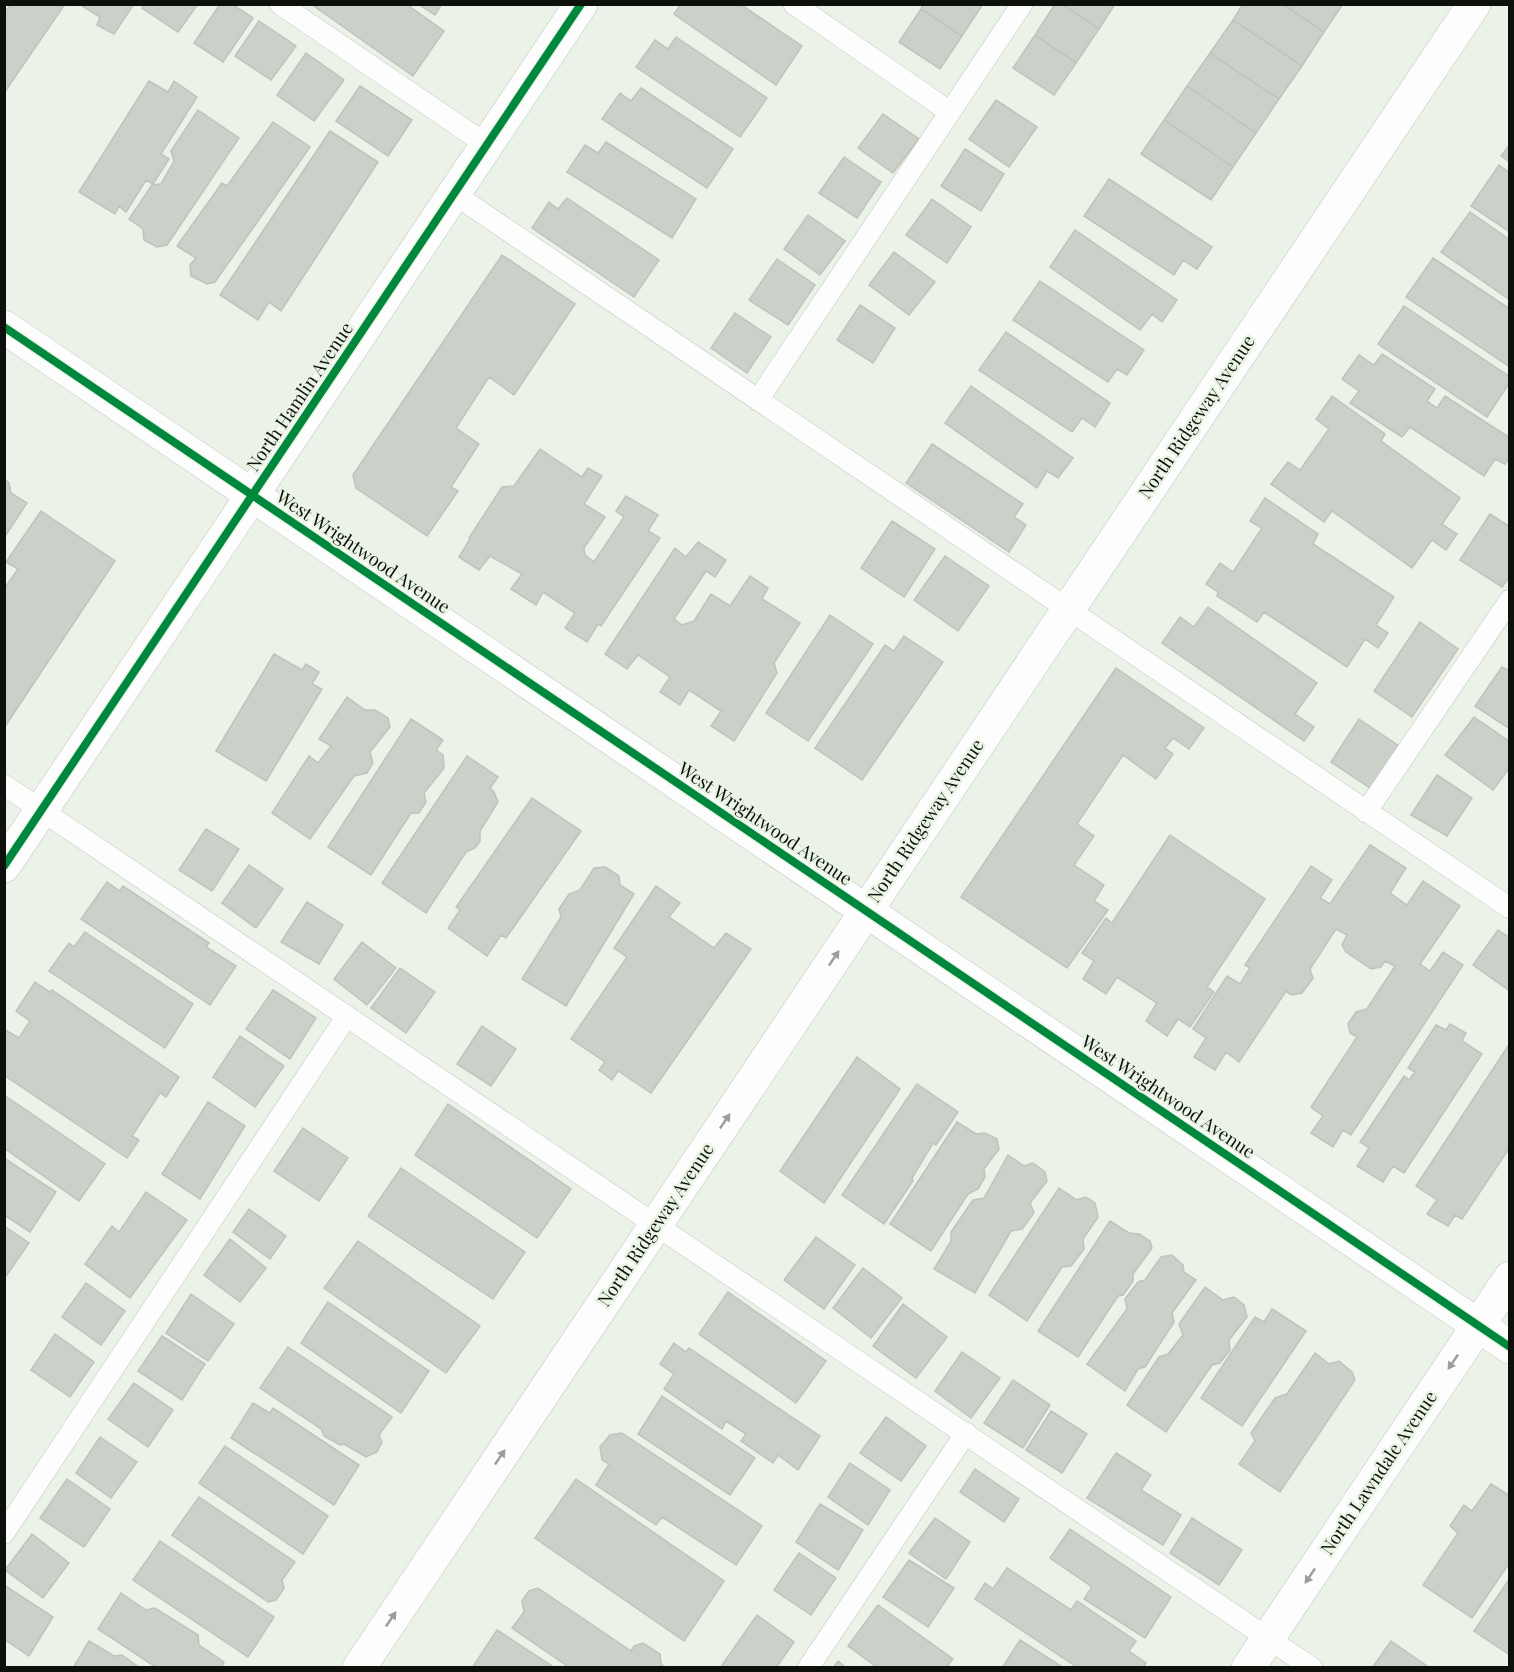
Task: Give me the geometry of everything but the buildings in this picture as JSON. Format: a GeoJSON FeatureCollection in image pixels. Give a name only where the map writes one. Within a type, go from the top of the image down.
{"type":"FeatureCollection","features":[{"type":"Feature","properties":{"kind":"street","name":"North Hamlin Avenue"},"geometry":{"type":"LineString","coordinates":[[4,866],[581,4]]}},
{"type":"Feature","properties":{"kind":"street","name":"North Ridgeway Avenue"},"geometry":{"type":"LineString","coordinates":[[359,1668],[1474,4]]}},
{"type":"Feature","properties":{"kind":"street","name":"West Wrightwood Avenue"},"geometry":{"type":"LineString","coordinates":[[4,327],[1509,1347]]}},
{"type":"Feature","properties":{"kind":"street","name":"North Lawndale Avenue"},"geometry":{"type":"LineString","coordinates":[[1248,1668],[1509,1278]]}},
{"type":"Feature","properties":{"kind":"lane"},"geometry":{"type":"LineString","coordinates":[[280,4],[487,145]]}},
{"type":"Feature","properties":{"kind":"lane"},"geometry":{"type":"LineString","coordinates":[[794,4],[950,112]]}},
{"type":"Feature","properties":{"kind":"lane"},"geometry":{"type":"LineString","coordinates":[[758,400],[1022,4]]}},
{"type":"Feature","properties":{"kind":"lane"},"geometry":{"type":"LineString","coordinates":[[454,194],[1509,908]]}},
{"type":"Feature","properties":{"kind":"lane"},"geometry":{"type":"LineString","coordinates":[[1366,812],[1509,600]]}},
{"type":"Feature","properties":{"kind":"lane"},"geometry":{"type":"LineString","coordinates":[[4,785],[1312,1668]]}},
{"type":"Feature","properties":{"kind":"lane"},"geometry":{"type":"LineString","coordinates":[[4,1533],[347,1016]]}},
{"type":"Feature","properties":{"kind":"lane"},"geometry":{"type":"LineString","coordinates":[[808,1668],[966,1433]]}},
{"type":"Feature","properties":{"kind":"cycle path"},"geometry":{"type":"LineString","coordinates":[[4,866],[581,4]]}},
{"type":"Feature","properties":{"kind":"cycle path"},"geometry":{"type":"LineString","coordinates":[[4,327],[1510,1347]]}}]}
